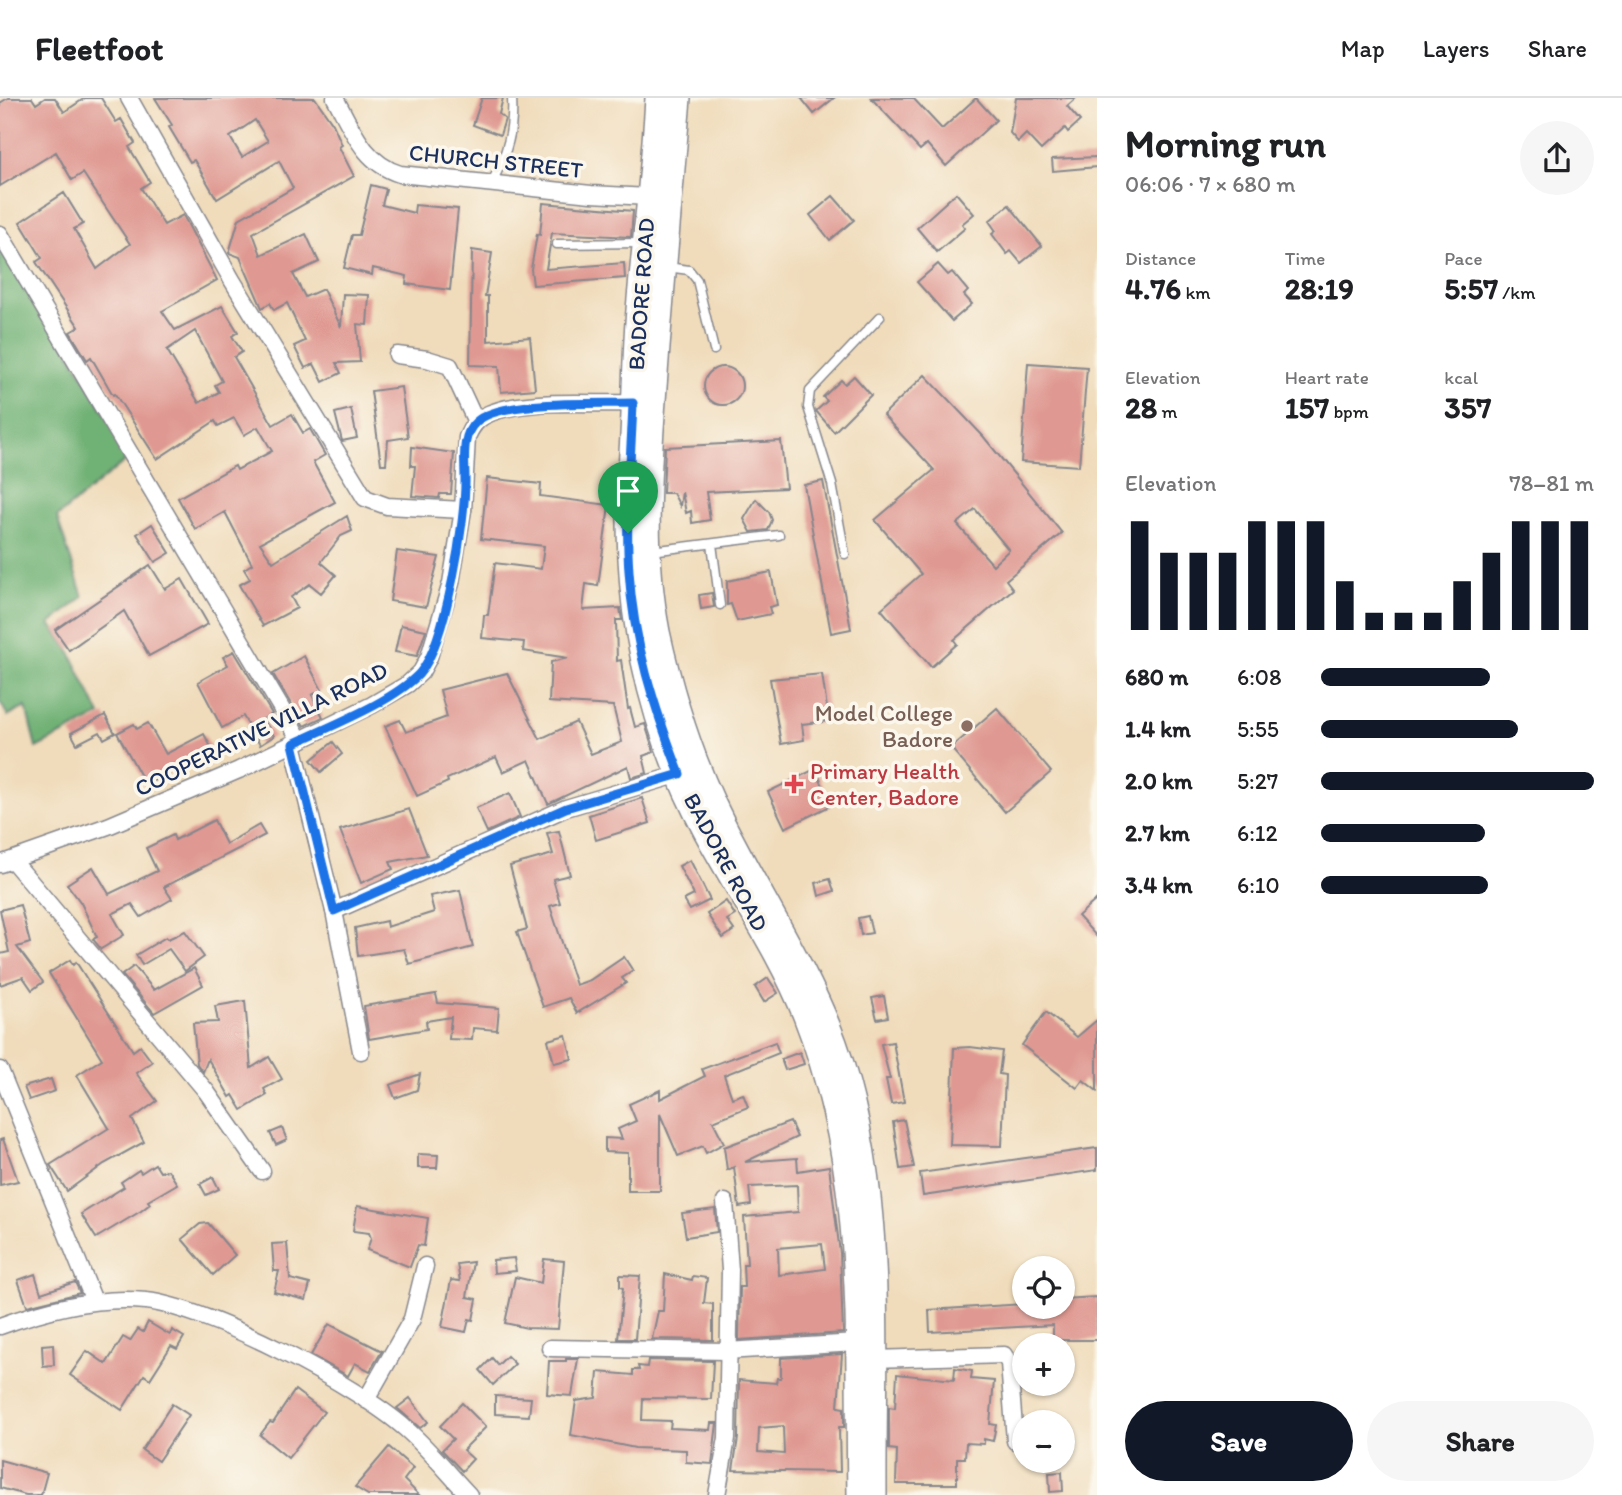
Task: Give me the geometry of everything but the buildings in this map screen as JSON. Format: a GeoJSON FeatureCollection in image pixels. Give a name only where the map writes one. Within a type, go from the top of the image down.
{"type":"FeatureCollection","features":[{"type":"Feature","properties":{"kind":"main road","name":"BADORE ROAD"},"geometry":{"type":"LineString","coordinates":[[657,98],[633,403],[641,539],[658,629],[694,754],[716,808],[802,966],[835,1043],[848,1085],[863,1147],[871,1206],[875,1495]]}},
{"type":"Feature","properties":{"kind":"main road","name":"BADORE ROAD"},"geometry":{"type":"LineString","coordinates":[[678,98],[641,539],[629,572],[643,663],[653,703],[680,774],[703,828],[784,971],[818,1054],[850,1192],[855,1238],[859,1495]]}},
{"type":"Feature","properties":{"kind":"street"},"geometry":{"type":"LineString","coordinates":[[129,98],[232,281],[365,498],[387,506],[463,510]]}},
{"type":"Feature","properties":{"kind":"street","name":"CHURCH STREET"},"geometry":{"type":"LineString","coordinates":[[335,98],[369,158],[381,167],[400,174],[591,194],[649,197]]}},
{"type":"Feature","properties":{"kind":"street"},"geometry":{"type":"LineString","coordinates":[[0,234],[297,742],[361,1051]]}},
{"type":"Feature","properties":{"kind":"street"},"geometry":{"type":"LineString","coordinates":[[397,355],[427,359],[450,366],[476,422],[492,413],[530,406],[633,403]]}},
{"type":"Feature","properties":{"kind":"street","name":"COOPERATIVE VILLA ROAD"},"geometry":{"type":"LineString","coordinates":[[6,863],[108,826],[297,742],[372,705],[408,684],[421,672],[440,625],[459,545],[467,437],[476,422]]}},
{"type":"Feature","properties":{"kind":"street"},"geometry":{"type":"LineString","coordinates":[[334,911],[566,808],[680,774]]}},
{"type":"Feature","properties":{"kind":"street"},"geometry":{"type":"LineString","coordinates":[[6,863],[206,1091],[262,1171]]}},
{"type":"Feature","properties":{"kind":"street"},"geometry":{"type":"LineString","coordinates":[[0,1070],[94,1301]]}},
{"type":"Feature","properties":{"kind":"street"},"geometry":{"type":"LineString","coordinates":[[717,1495],[727,1438],[726,1351],[730,1270],[725,1202]]}},
{"type":"Feature","properties":{"kind":"street"},"geometry":{"type":"LineString","coordinates":[[366,1400],[412,1319],[425,1266]]}},
{"type":"Feature","properties":{"kind":"street"},"geometry":{"type":"LineString","coordinates":[[0,1326],[94,1301],[145,1301],[168,1305],[272,1346],[366,1400],[407,1430],[468,1495]]}},
{"type":"Feature","properties":{"kind":"street"},"geometry":{"type":"LineString","coordinates":[[550,1348],[726,1351],[856,1343]]}},
{"type":"Feature","properties":{"kind":"street"},"geometry":{"type":"LineString","coordinates":[[874,1359],[1004,1355],[1009,1363],[1013,1410]]}},
{"type":"Feature","properties":{"kind":"lane"},"geometry":{"type":"LineString","coordinates":[[492,182],[508,151],[514,120],[512,98]]}},
{"type":"Feature","properties":{"kind":"lane"},"geometry":{"type":"LineString","coordinates":[[557,244],[644,243]]}},
{"type":"Feature","properties":{"kind":"lane"},"geometry":{"type":"LineString","coordinates":[[664,267],[689,271],[697,280],[714,350]]}},
{"type":"Feature","properties":{"kind":"lane"},"geometry":{"type":"LineString","coordinates":[[845,554],[832,484],[808,407],[810,391],[880,317]]}},
{"type":"Feature","properties":{"kind":"lane"},"geometry":{"type":"LineString","coordinates":[[641,539],[712,544],[779,535]]}},
{"type":"Feature","properties":{"kind":"lane"},"geometry":{"type":"LineString","coordinates":[[712,544],[720,605]]}},
{"type":"Feature","properties":{"kind":"green space"},"geometry":{"type":"Polygon","coordinates":[[[0,236],[131,456],[57,517],[83,597],[50,624],[69,650],[100,715],[36,748],[26,707],[8,716],[0,702],[0,236]]]}},
{"type":"Feature","properties":{"kind":"place","name":"Model College Badore"},"geometry":{"type":"Point","coordinates":[967,726]}},
{"type":"Feature","properties":{"kind":"place","name":"Primary Health Center, Badore"},"geometry":{"type":"Point","coordinates":[794,784]}},
{"type":"Feature","properties":{"kind":"route"},"geometry":{"type":"LineString","coordinates":[[633,403],[628,533],[629,572],[643,663],[653,703],[680,774],[566,808],[334,911],[293,744],[372,705],[408,684],[421,672],[440,625],[459,545],[466,480],[465,452],[471,427],[492,413],[530,406],[633,403]]}}]}
